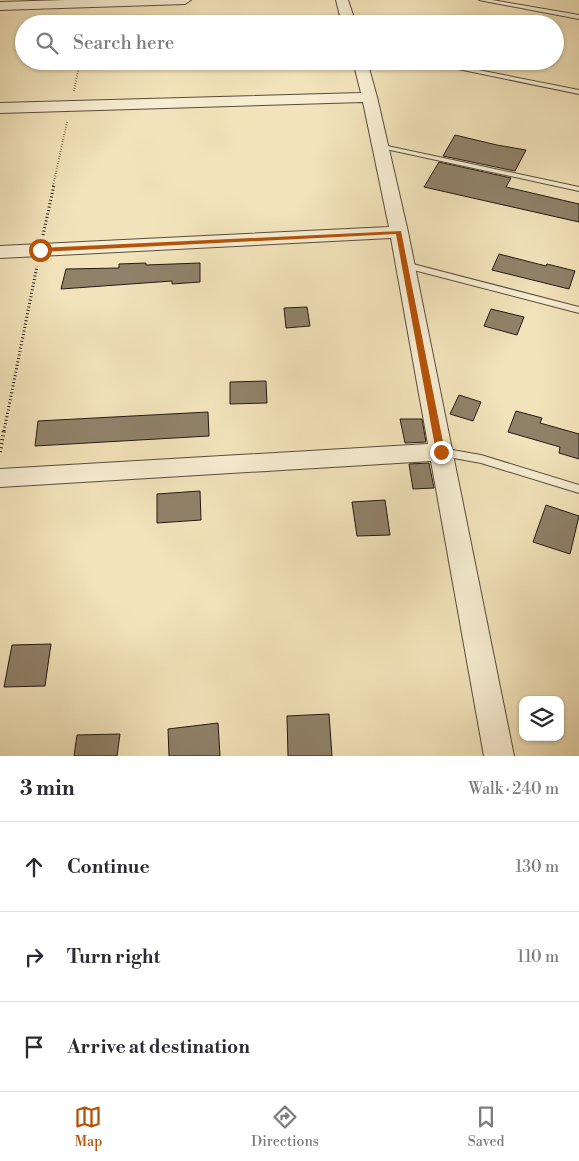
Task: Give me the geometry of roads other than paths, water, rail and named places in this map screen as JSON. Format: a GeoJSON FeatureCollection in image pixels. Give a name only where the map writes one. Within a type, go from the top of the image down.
{"type":"FeatureCollection","features":[{"type":"Feature","properties":{"kind":"street"},"geometry":{"type":"LineString","coordinates":[[0,6],[185,0]]}},
{"type":"Feature","properties":{"kind":"street"},"geometry":{"type":"LineString","coordinates":[[342,0],[346,15]]}},
{"type":"Feature","properties":{"kind":"street"},"geometry":{"type":"LineString","coordinates":[[362,70],[399,232],[499,756]]}},
{"type":"Feature","properties":{"kind":"street"},"geometry":{"type":"LineString","coordinates":[[0,108],[370,97]]}},
{"type":"Feature","properties":{"kind":"street"},"geometry":{"type":"LineString","coordinates":[[0,252],[399,232]]}},
{"type":"Feature","properties":{"kind":"street"},"geometry":{"type":"LineString","coordinates":[[0,478],[441,452]]}},
{"type":"Feature","properties":{"kind":"lane"},"geometry":{"type":"LineString","coordinates":[[482,0],[579,17]]}},
{"type":"Feature","properties":{"kind":"lane"},"geometry":{"type":"LineString","coordinates":[[468,70],[579,92]]}},
{"type":"Feature","properties":{"kind":"lane"},"geometry":{"type":"LineString","coordinates":[[381,146],[579,189]]}},
{"type":"Feature","properties":{"kind":"lane"},"geometry":{"type":"LineString","coordinates":[[405,265],[579,310]]}},
{"type":"Feature","properties":{"kind":"lane"},"geometry":{"type":"LineString","coordinates":[[441,452],[481,459],[579,490]]}}]}
